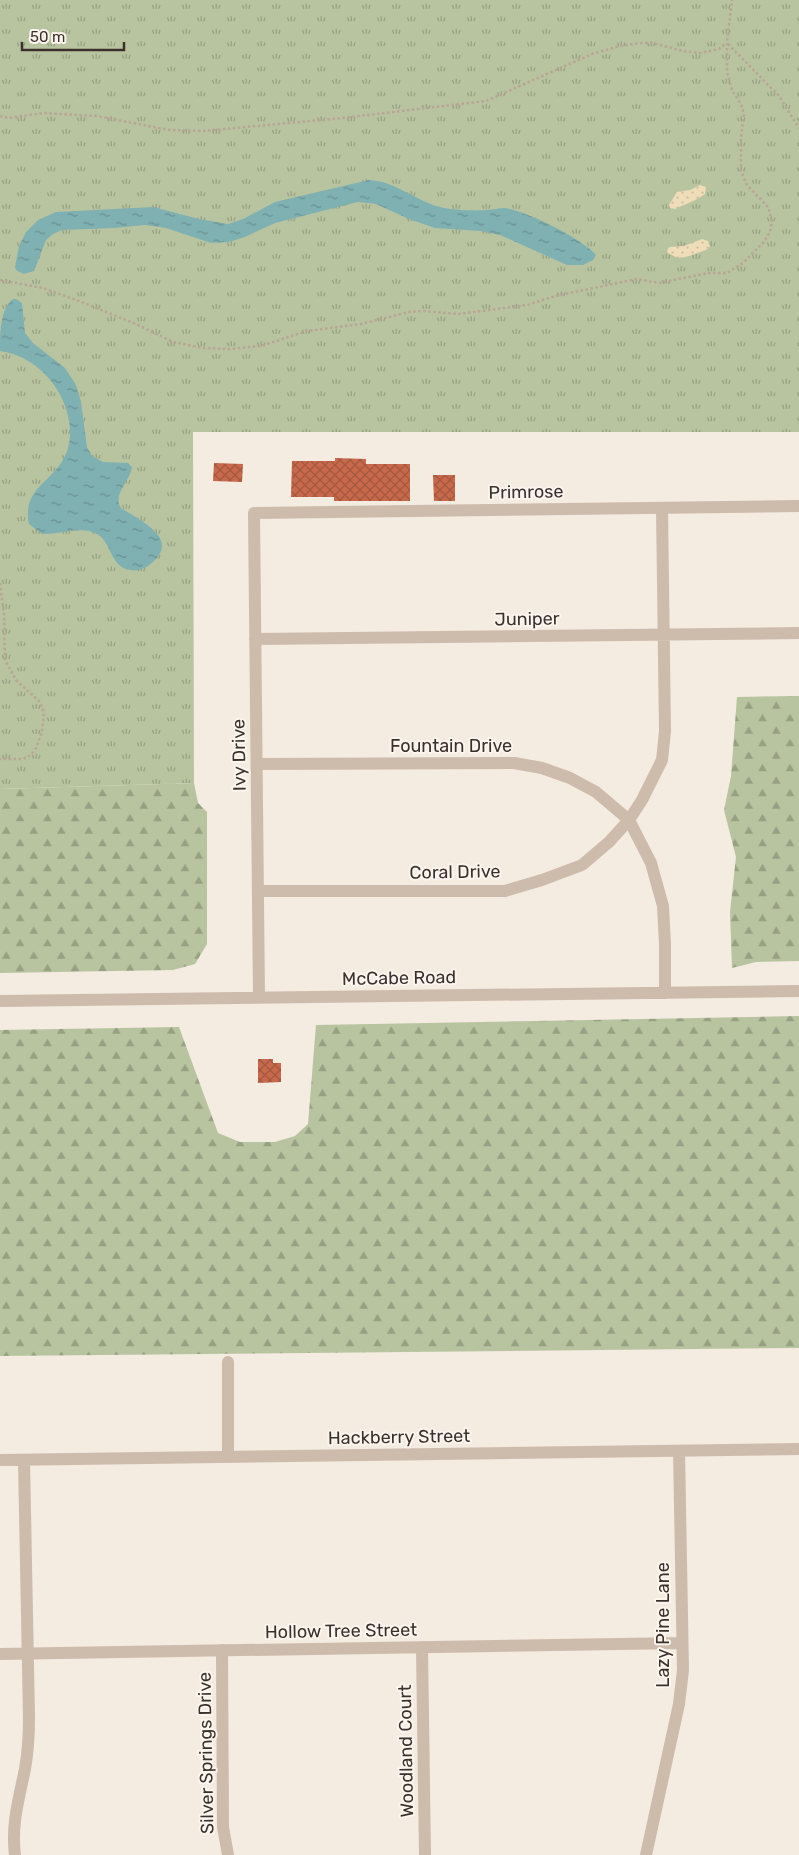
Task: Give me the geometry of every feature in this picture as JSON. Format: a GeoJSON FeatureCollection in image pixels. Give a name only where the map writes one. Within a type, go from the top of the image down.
{"type":"FeatureCollection","features":[{"type":"Feature","properties":{"kind":"street","name":"Primrose"},"geometry":{"type":"LineString","coordinates":[[254,513],[799,506]]}},
{"type":"Feature","properties":{"kind":"street","name":"Coral Drive"},"geometry":{"type":"LineString","coordinates":[[258,890],[505,890],[542,880],[582,865],[609,842],[629,820],[642,800],[662,760],[665,731],[662,635],[662,508]]}},
{"type":"Feature","properties":{"kind":"street","name":"Ivy Drive"},"geometry":{"type":"LineString","coordinates":[[254,513],[259,997]]}},
{"type":"Feature","properties":{"kind":"street","name":"Juniper"},"geometry":{"type":"LineString","coordinates":[[255,639],[799,632]]}},
{"type":"Feature","properties":{"kind":"street","name":"Fountain Drive"},"geometry":{"type":"LineString","coordinates":[[257,764],[514,763],[542,768],[570,778],[596,792],[629,820]]}},
{"type":"Feature","properties":{"kind":"street"},"geometry":{"type":"LineString","coordinates":[[629,820],[651,863],[663,906],[665,993]]}},
{"type":"Feature","properties":{"kind":"street","name":"McCabe Road"},"geometry":{"type":"LineString","coordinates":[[0,1001],[799,991]]}},
{"type":"Feature","properties":{"kind":"street"},"geometry":{"type":"LineString","coordinates":[[228,1362],[228,1457]]}},
{"type":"Feature","properties":{"kind":"street","name":"Hackberry Street"},"geometry":{"type":"LineString","coordinates":[[0,1460],[799,1449]]}},
{"type":"Feature","properties":{"kind":"street","name":"Lazy Pine Lane"},"geometry":{"type":"LineString","coordinates":[[646,1855],[679,1704],[683,1670],[679,1451]]}},
{"type":"Feature","properties":{"kind":"street"},"geometry":{"type":"LineString","coordinates":[[15,1855],[16,1811],[28,1746],[24,1460]]}},
{"type":"Feature","properties":{"kind":"street","name":"Hollow Tree Street"},"geometry":{"type":"LineString","coordinates":[[0,1654],[682,1643]]}},
{"type":"Feature","properties":{"kind":"street","name":"Woodland Court"},"geometry":{"type":"LineString","coordinates":[[422,1647],[425,1855]]}},
{"type":"Feature","properties":{"kind":"street","name":"Silver Springs Drive"},"geometry":{"type":"LineString","coordinates":[[222,1650],[223,1827],[228,1855]]}},
{"type":"Feature","properties":{"kind":"path"},"geometry":{"type":"LineString","coordinates":[[0,280],[43,288],[136,324],[173,342],[195,348],[230,349],[261,346],[307,332],[361,324],[409,312],[422,311],[459,314],[527,305],[555,296],[637,279],[659,283],[708,273],[727,273],[743,263],[763,243],[770,232],[772,221],[768,206],[747,185],[741,171],[741,137],[744,114],[741,104],[728,80],[727,42],[732,0]]}},
{"type":"Feature","properties":{"kind":"path"},"geometry":{"type":"LineString","coordinates":[[0,116],[8,118],[43,113],[97,116],[169,130],[203,131],[342,118],[486,100],[592,54],[620,46],[641,42],[653,43],[687,52],[700,52],[719,49],[727,42]]}},
{"type":"Feature","properties":{"kind":"path"},"geometry":{"type":"LineString","coordinates":[[727,42],[779,96],[799,128]]}},
{"type":"Feature","properties":{"kind":"path"},"geometry":{"type":"LineString","coordinates":[[0,583],[4,614],[5,660],[20,685],[40,702],[43,709],[44,722],[40,739],[32,755],[23,759],[0,759]]}},
{"type":"Feature","properties":{"kind":"green space"},"geometry":{"type":"Polygon","coordinates":[[[0,0],[799,0],[799,432],[193,432],[194,783],[0,789],[0,0]]]}},
{"type":"Feature","properties":{"kind":"green space"},"geometry":{"type":"Polygon","coordinates":[[[799,696],[799,961],[756,962],[732,968],[730,912],[736,857],[724,810],[731,776],[737,697],[799,696]]]}},
{"type":"Feature","properties":{"kind":"green space"},"geometry":{"type":"Polygon","coordinates":[[[194,783],[198,803],[207,812],[207,944],[195,964],[173,970],[0,973],[0,789],[194,783]]]}},
{"type":"Feature","properties":{"kind":"green space"},"geometry":{"type":"Polygon","coordinates":[[[799,1016],[799,1348],[0,1356],[0,1030],[179,1027],[218,1133],[240,1142],[275,1142],[295,1136],[308,1124],[316,1025],[799,1016]]]}},
{"type":"Feature","properties":{"kind":"sand"},"geometry":{"type":"Polygon","coordinates":[[[700,185],[706,187],[705,194],[675,209],[670,208],[669,205],[677,192],[690,190],[700,185]]]}},
{"type":"Feature","properties":{"kind":"sand"},"geometry":{"type":"Polygon","coordinates":[[[702,239],[708,241],[710,247],[705,251],[681,258],[667,252],[670,247],[684,246],[702,239]]]}},
{"type":"Feature","properties":{"kind":"water"},"geometry":{"type":"Polygon","coordinates":[[[369,180],[397,187],[422,200],[444,208],[488,210],[505,208],[514,210],[540,220],[567,234],[596,255],[593,260],[583,265],[567,265],[500,235],[480,231],[435,228],[376,204],[358,202],[275,223],[229,242],[211,243],[166,228],[145,225],[62,230],[46,240],[34,271],[24,274],[16,270],[15,267],[19,246],[26,232],[38,220],[56,212],[153,207],[199,219],[228,224],[243,219],[275,202],[369,180]]]}},
{"type":"Feature","properties":{"kind":"water"},"geometry":{"type":"Polygon","coordinates":[[[13,299],[22,303],[25,333],[33,343],[65,368],[76,385],[81,402],[87,447],[92,456],[103,462],[128,463],[132,467],[120,493],[119,503],[121,508],[154,530],[162,544],[160,552],[154,561],[143,569],[130,570],[123,568],[114,559],[101,536],[95,533],[82,530],[42,534],[29,524],[28,513],[32,496],[61,463],[69,443],[70,432],[67,410],[51,381],[28,361],[8,352],[0,351],[3,315],[13,299]]]}},
{"type":"Feature","properties":{"kind":"building"},"geometry":{"type":"Polygon","coordinates":[[[335,458],[366,459],[366,464],[410,464],[410,501],[334,501],[334,497],[291,497],[292,461],[335,461],[335,458]]]}},
{"type":"Feature","properties":{"kind":"building"},"geometry":{"type":"Polygon","coordinates":[[[214,463],[243,464],[242,482],[213,481],[214,463]]]}},
{"type":"Feature","properties":{"kind":"building"},"geometry":{"type":"Polygon","coordinates":[[[433,475],[455,475],[455,501],[434,501],[433,475]]]}},
{"type":"Feature","properties":{"kind":"building"},"geometry":{"type":"Polygon","coordinates":[[[258,1059],[273,1059],[273,1063],[281,1063],[281,1082],[258,1083],[258,1059]]]}}]}
